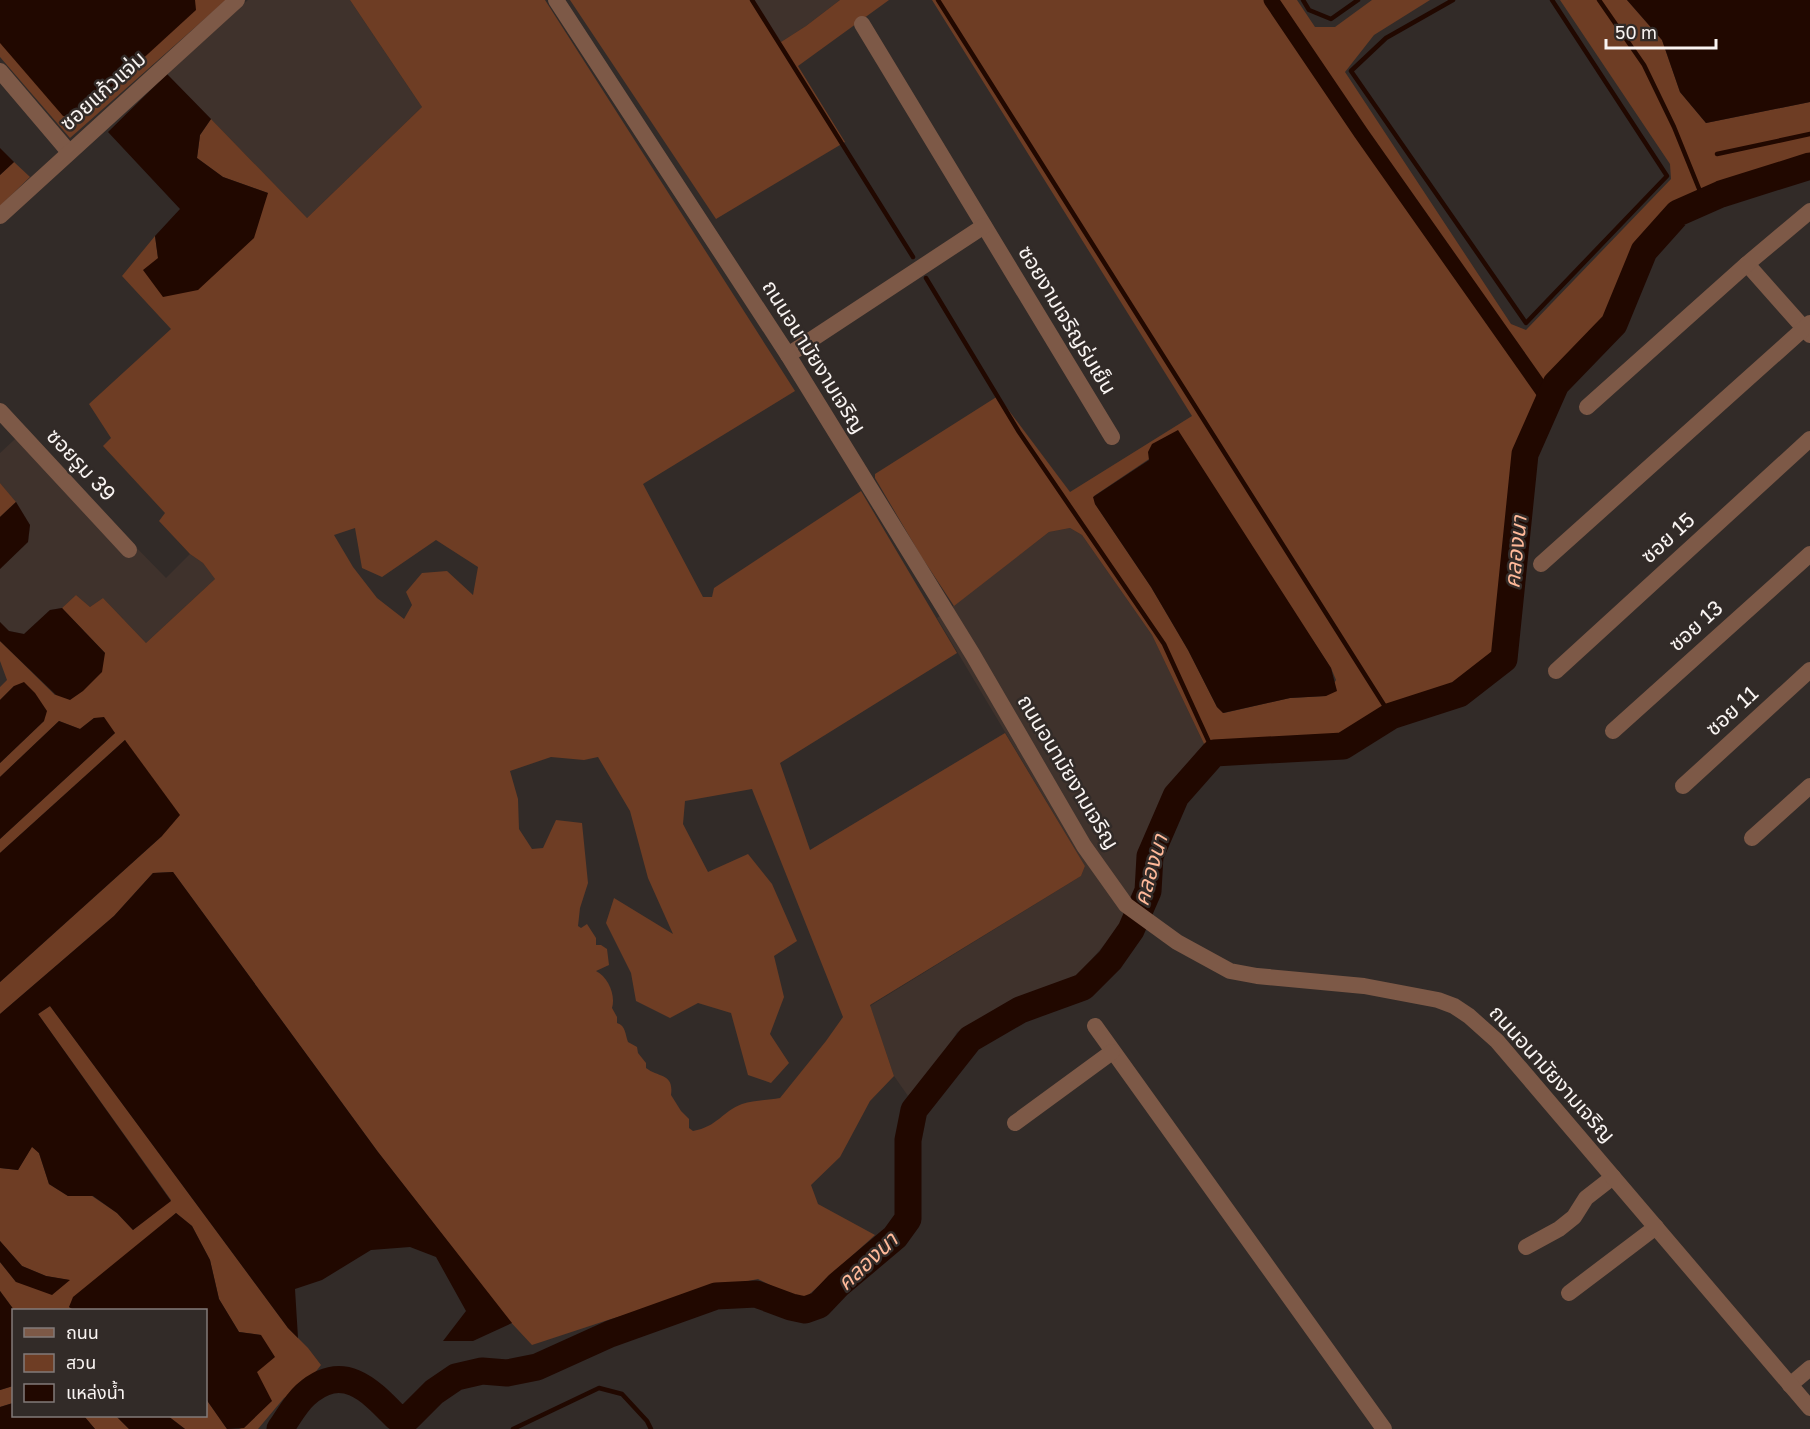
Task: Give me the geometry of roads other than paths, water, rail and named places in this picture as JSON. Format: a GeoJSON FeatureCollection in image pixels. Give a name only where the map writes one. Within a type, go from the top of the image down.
{"type":"FeatureCollection","features":[{"type":"Feature","properties":{"kind":"street","name":"ซอยแก้วแจ่ม"},"geometry":{"type":"LineString","coordinates":[[0,216],[237,0]]}},
{"type":"Feature","properties":{"kind":"street","name":"ถนนอนามัยงามเจริญ"},"geometry":{"type":"LineString","coordinates":[[556,0],[788,355],[973,655],[1084,846],[1126,905],[1177,942],[1230,971],[1257,976],[1364,986],[1438,1000],[1454,1006],[1469,1016],[1497,1041],[1810,1408]]}},
{"type":"Feature","properties":{"kind":"street","name":"ซอยงามเจริญร่มเย็น"},"geometry":{"type":"LineString","coordinates":[[862,24],[960,182],[984,226],[1112,437]]}},
{"type":"Feature","properties":{"kind":"street"},"geometry":{"type":"LineString","coordinates":[[0,71],[69,152]]}},
{"type":"Feature","properties":{"kind":"street"},"geometry":{"type":"LineString","coordinates":[[1587,407],[1810,211]]}},
{"type":"Feature","properties":{"kind":"street"},"geometry":{"type":"LineString","coordinates":[[788,355],[984,226]]}},
{"type":"Feature","properties":{"kind":"street"},"geometry":{"type":"LineString","coordinates":[[1541,564],[1808,329],[1747,264]]}},
{"type":"Feature","properties":{"kind":"street","name":"ซอยรูม 39"},"geometry":{"type":"LineString","coordinates":[[0,411],[129,550]]}},
{"type":"Feature","properties":{"kind":"street","name":"ซอย 15"},"geometry":{"type":"LineString","coordinates":[[1556,671],[1810,439]]}},
{"type":"Feature","properties":{"kind":"street","name":"ซอย 13"},"geometry":{"type":"LineString","coordinates":[[1613,731],[1810,554]]}},
{"type":"Feature","properties":{"kind":"street","name":"ซอย 11"},"geometry":{"type":"LineString","coordinates":[[1683,786],[1810,670]]}},
{"type":"Feature","properties":{"kind":"street"},"geometry":{"type":"LineString","coordinates":[[1752,838],[1810,786]]}},
{"type":"Feature","properties":{"kind":"street"},"geometry":{"type":"LineString","coordinates":[[1095,1026],[1384,1429]]}},
{"type":"Feature","properties":{"kind":"street"},"geometry":{"type":"LineString","coordinates":[[1016,1123],[1112,1052]]}},
{"type":"Feature","properties":{"kind":"street"},"geometry":{"type":"LineString","coordinates":[[1526,1248],[1559,1229],[1574,1217],[1586,1198],[1613,1177]]}},
{"type":"Feature","properties":{"kind":"street"},"geometry":{"type":"LineString","coordinates":[[1569,1293],[1656,1227]]}},
{"type":"Feature","properties":{"kind":"street"},"geometry":{"type":"LineString","coordinates":[[1790,1385],[1810,1368]]}},
{"type":"Feature","properties":{"kind":"water"},"geometry":{"type":"Polygon","coordinates":[[[0,0],[195,0],[196,10],[77,119],[63,116],[0,43],[0,0]]]}},
{"type":"Feature","properties":{"kind":"water"},"geometry":{"type":"Polygon","coordinates":[[[1627,0],[1810,0],[1810,102],[1706,123],[1680,92],[1662,40],[1627,0]]]}},
{"type":"Feature","properties":{"kind":"water"},"geometry":{"type":"Polygon","coordinates":[[[167,74],[211,119],[200,135],[197,158],[223,177],[268,193],[254,238],[198,290],[163,297],[143,270],[158,258],[155,236],[180,209],[108,132],[167,74]]]}},
{"type":"Feature","properties":{"kind":"water"},"geometry":{"type":"Polygon","coordinates":[[[0,148],[14,162],[0,175],[0,148]]]}},
{"type":"Feature","properties":{"kind":"water"},"geometry":{"type":"Polygon","coordinates":[[[1178,430],[1331,668],[1337,691],[1326,696],[1290,698],[1223,713],[1217,707],[1188,650],[1151,587],[1095,504],[1093,497],[1149,460],[1148,452],[1152,444],[1178,430]]]}},
{"type":"Feature","properties":{"kind":"water"},"geometry":{"type":"Polygon","coordinates":[[[16,502],[30,525],[28,542],[0,569],[0,517],[16,502]]]}},
{"type":"Feature","properties":{"kind":"water"},"geometry":{"type":"Polygon","coordinates":[[[62,608],[105,653],[102,672],[70,700],[56,695],[0,641],[0,622],[9,631],[24,634],[50,610],[62,608]]]}},
{"type":"Feature","properties":{"kind":"water"},"geometry":{"type":"Polygon","coordinates":[[[24,682],[47,711],[44,721],[0,763],[0,700],[14,686],[24,682]]]}},
{"type":"Feature","properties":{"kind":"water"},"geometry":{"type":"Polygon","coordinates":[[[104,717],[115,733],[0,839],[0,777],[59,721],[80,729],[94,718],[104,717]]]}},
{"type":"Feature","properties":{"kind":"water"},"geometry":{"type":"Polygon","coordinates":[[[125,740],[180,815],[162,836],[0,982],[0,853],[125,740]]]}},
{"type":"Feature","properties":{"kind":"water"},"geometry":{"type":"Polygon","coordinates":[[[173,872],[378,1152],[512,1323],[473,1341],[443,1341],[466,1311],[436,1257],[410,1247],[371,1250],[322,1280],[295,1289],[298,1338],[288,1328],[50,1006],[38,1014],[171,1201],[133,1230],[117,1213],[93,1196],[68,1196],[49,1184],[39,1153],[32,1147],[18,1170],[0,1168],[0,1014],[114,916],[153,873],[173,872]]]}},
{"type":"Feature","properties":{"kind":"water"},"geometry":{"type":"Polygon","coordinates":[[[176,1213],[192,1226],[210,1260],[219,1299],[239,1332],[261,1335],[275,1357],[257,1372],[272,1401],[244,1428],[227,1429],[207,1400],[207,1309],[72,1309],[69,1307],[73,1297],[176,1213]]]}},
{"type":"Feature","properties":{"kind":"water"},"geometry":{"type":"Polygon","coordinates":[[[0,1241],[22,1266],[46,1276],[70,1280],[52,1295],[16,1282],[0,1262],[0,1241]]]}},
{"type":"Feature","properties":{"kind":"water"},"geometry":{"type":"Polygon","coordinates":[[[0,1291],[13,1309],[12,1386],[0,1390],[0,1291]]]}},
{"type":"Feature","properties":{"kind":"water"},"geometry":{"type":"Polygon","coordinates":[[[12,1403],[12,1417],[85,1417],[95,1429],[0,1429],[0,1407],[12,1403]]]}},
{"type":"Feature","properties":{"kind":"water"},"geometry":{"type":"Polygon","coordinates":[[[117,1417],[169,1417],[185,1429],[129,1429],[117,1417]]]}},
{"type":"Feature","properties":{"kind":"waterway"},"geometry":{"type":"LineString","coordinates":[[752,0],[913,257]]}},
{"type":"Feature","properties":{"kind":"waterway"},"geometry":{"type":"LineString","coordinates":[[938,0],[1391,716]]}},
{"type":"Feature","properties":{"kind":"waterway"},"geometry":{"type":"LineString","coordinates":[[1271,0],[1361,133],[1549,400]]}},
{"type":"Feature","properties":{"kind":"waterway"},"geometry":{"type":"LineString","coordinates":[[1303,0],[1309,10],[1331,19],[1358,0]]}},
{"type":"Feature","properties":{"kind":"waterway"},"geometry":{"type":"LineString","coordinates":[[1453,0],[1386,38],[1351,71],[1526,323],[1667,176],[1552,0]]}},
{"type":"Feature","properties":{"kind":"waterway"},"geometry":{"type":"LineString","coordinates":[[1599,0],[1644,65],[1674,127],[1704,201]]}},
{"type":"Feature","properties":{"kind":"waterway"},"geometry":{"type":"LineString","coordinates":[[1717,154],[1810,134]]}},
{"type":"Feature","properties":{"kind":"waterway","name":"คลองนา"},"geometry":{"type":"LineString","coordinates":[[280,1429],[305,1395],[319,1385],[332,1380],[355,1383],[376,1397],[396,1417],[408,1418],[434,1392],[456,1377],[482,1371],[507,1373],[537,1367],[610,1334],[716,1296],[756,1294],[805,1310],[819,1305],[838,1285],[895,1237],[908,1219],[908,1140],[914,1110],[970,1039],[1020,1010],[1083,987],[1110,960],[1131,930],[1148,891],[1150,856],[1176,796],[1214,753],[1343,746],[1391,716],[1459,694],[1504,659],[1525,454],[1556,384],[1614,324],[1644,251],[1678,213],[1721,194],[1810,166]]}},
{"type":"Feature","properties":{"kind":"waterway"},"geometry":{"type":"LineString","coordinates":[[926,278],[1019,432],[1164,644],[1214,753]]}},
{"type":"Feature","properties":{"kind":"waterway"},"geometry":{"type":"LineString","coordinates":[[513,1429],[599,1388],[622,1394],[647,1421],[651,1429]]}}]}
